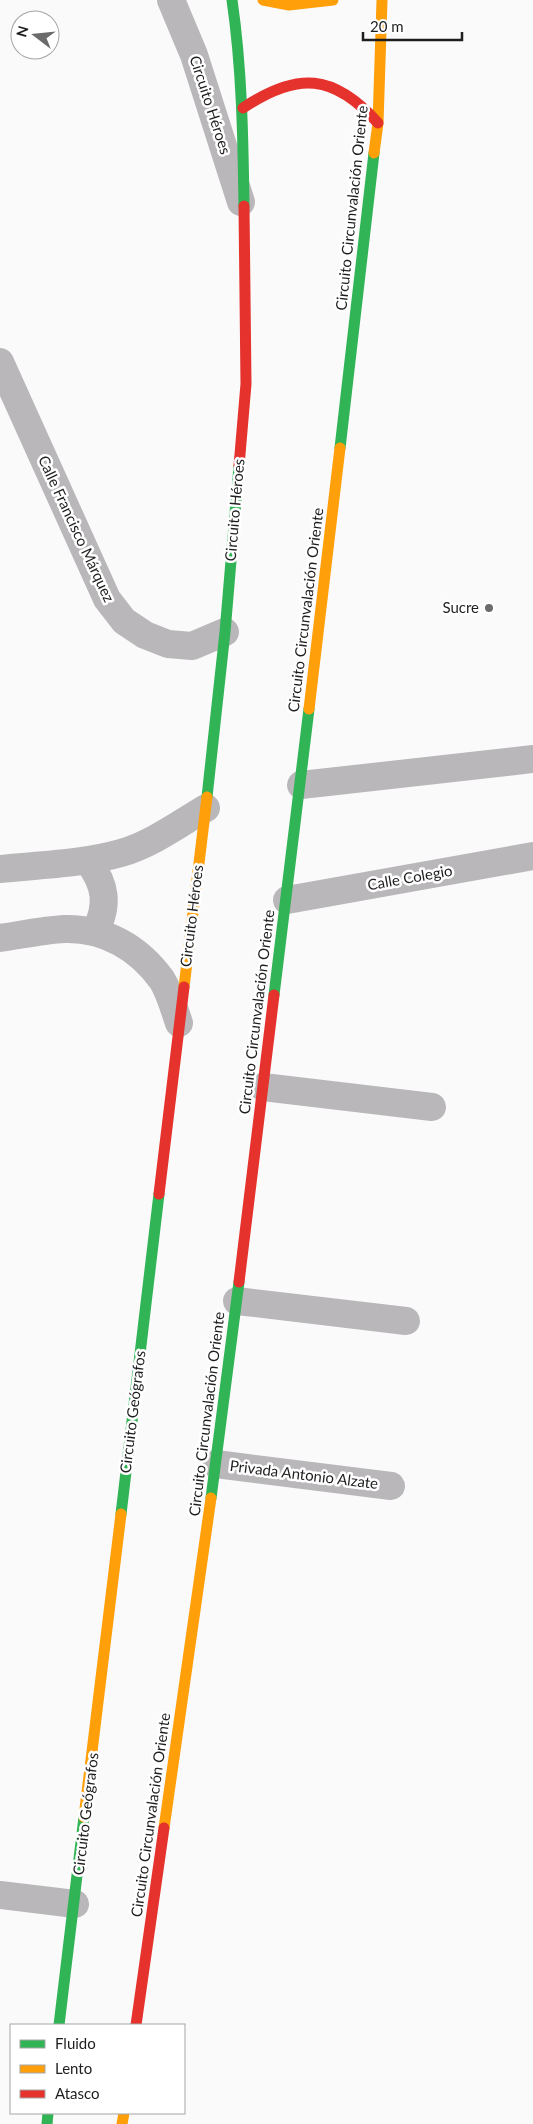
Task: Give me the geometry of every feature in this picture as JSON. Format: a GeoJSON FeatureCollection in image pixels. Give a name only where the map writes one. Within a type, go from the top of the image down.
{"type":"FeatureCollection","features":[{"type":"Feature","properties":{"kind":"main road","name":"Circuito Héroes"},"geometry":{"type":"LineString","coordinates":[[179,1023],[206,808],[225,632],[246,384],[243,108],[239,48],[232,0]]}},
{"type":"Feature","properties":{"kind":"main road"},"geometry":{"type":"LineString","coordinates":[[263,0],[271,3],[302,5],[333,0]]}},
{"type":"Feature","properties":{"kind":"main road","name":"Circuito Circunvalación Oriente"},"geometry":{"type":"LineString","coordinates":[[136,2024],[216,1464],[301,785],[378,123],[382,0]]}},
{"type":"Feature","properties":{"kind":"main road"},"geometry":{"type":"LineString","coordinates":[[243,108],[260,95],[280,86],[302,83],[323,85],[343,91],[360,103],[378,123]]}},
{"type":"Feature","properties":{"kind":"main road","name":"Circuito Geógrafos"},"geometry":{"type":"LineString","coordinates":[[60,2024],[179,1023]]}},
{"type":"Feature","properties":{"kind":"street","name":"Circuito Héroes"},"geometry":{"type":"LineString","coordinates":[[171,0],[194,55],[244,211]]}},
{"type":"Feature","properties":{"kind":"street","name":"Calle Francisco Márquez"},"geometry":{"type":"LineString","coordinates":[[0,362],[106,599],[124,620],[145,635],[168,644],[192,646],[225,632]]}},
{"type":"Feature","properties":{"kind":"street"},"geometry":{"type":"LineString","coordinates":[[301,785],[533,759]]}},
{"type":"Feature","properties":{"kind":"street"},"geometry":{"type":"LineString","coordinates":[[0,869],[88,860],[123,853],[153,840],[206,808]]}},
{"type":"Feature","properties":{"kind":"street","name":"Calle Colegio"},"geometry":{"type":"LineString","coordinates":[[287,900],[533,856]]}},
{"type":"Feature","properties":{"kind":"street"},"geometry":{"type":"LineString","coordinates":[[88,860],[101,882],[104,895],[101,920],[95,932]]}},
{"type":"Feature","properties":{"kind":"street","name":"Circuito Geógrafos"},"geometry":{"type":"LineString","coordinates":[[0,938],[66,929],[95,932],[119,941],[140,954],[162,981],[179,1023]]}},
{"type":"Feature","properties":{"kind":"street"},"geometry":{"type":"LineString","coordinates":[[263,1088],[432,1107]]}},
{"type":"Feature","properties":{"kind":"street"},"geometry":{"type":"LineString","coordinates":[[236,1301],[406,1321]]}},
{"type":"Feature","properties":{"kind":"street","name":"Privada Antonio Alzate"},"geometry":{"type":"LineString","coordinates":[[216,1464],[391,1486]]}},
{"type":"Feature","properties":{"kind":"street"},"geometry":{"type":"LineString","coordinates":[[0,1895],[75,1904]]}},
{"type":"Feature","properties":{"kind":"traffic: fast"},"geometry":{"type":"LineString","coordinates":[[232,0],[240,77],[244,206]]}},
{"type":"Feature","properties":{"kind":"traffic: fast"},"geometry":{"type":"LineString","coordinates":[[340,448],[374,153]]}},
{"type":"Feature","properties":{"kind":"traffic: fast"},"geometry":{"type":"LineString","coordinates":[[207,797],[225,632],[239,466]]}},
{"type":"Feature","properties":{"kind":"traffic: fast"},"geometry":{"type":"LineString","coordinates":[[274,995],[309,709]]}},
{"type":"Feature","properties":{"kind":"traffic: fast"},"geometry":{"type":"LineString","coordinates":[[121,1514],[159,1194]]}},
{"type":"Feature","properties":{"kind":"traffic: fast"},"geometry":{"type":"LineString","coordinates":[[211,1498],[239,1282]]}},
{"type":"Feature","properties":{"kind":"traffic: fast"},"geometry":{"type":"LineString","coordinates":[[59,2024],[84,1817]]}},
{"type":"Feature","properties":{"kind":"traffic: fast"},"geometry":{"type":"LineString","coordinates":[[47,2124],[48,2114]]}},
{"type":"Feature","properties":{"kind":"traffic: slow"},"geometry":{"type":"LineString","coordinates":[[263,0],[289,5],[333,0]]}},
{"type":"Feature","properties":{"kind":"traffic: slow"},"geometry":{"type":"LineString","coordinates":[[374,153],[378,123],[382,0]]}},
{"type":"Feature","properties":{"kind":"traffic: slow"},"geometry":{"type":"LineString","coordinates":[[309,709],[340,448]]}},
{"type":"Feature","properties":{"kind":"traffic: slow"},"geometry":{"type":"LineString","coordinates":[[184,987],[207,797]]}},
{"type":"Feature","properties":{"kind":"traffic: slow"},"geometry":{"type":"LineString","coordinates":[[164,1828],[211,1498]]}},
{"type":"Feature","properties":{"kind":"traffic: slow"},"geometry":{"type":"LineString","coordinates":[[84,1817],[121,1514]]}},
{"type":"Feature","properties":{"kind":"traffic: slow"},"geometry":{"type":"LineString","coordinates":[[122,2124],[124,2114]]}},
{"type":"Feature","properties":{"kind":"traffic: jam"},"geometry":{"type":"LineString","coordinates":[[243,108],[281,88],[315,83],[330,87],[346,95],[362,107],[378,123]]}},
{"type":"Feature","properties":{"kind":"traffic: jam"},"geometry":{"type":"LineString","coordinates":[[239,466],[246,384],[244,206]]}},
{"type":"Feature","properties":{"kind":"traffic: jam"},"geometry":{"type":"LineString","coordinates":[[159,1194],[184,987]]}},
{"type":"Feature","properties":{"kind":"traffic: jam"},"geometry":{"type":"LineString","coordinates":[[239,1282],[274,995]]}},
{"type":"Feature","properties":{"kind":"traffic: jam"},"geometry":{"type":"LineString","coordinates":[[136,2024],[164,1828]]}},
{"type":"Feature","properties":{"kind":"place","name":"Sucre"},"geometry":{"type":"Point","coordinates":[489,608]}}]}
